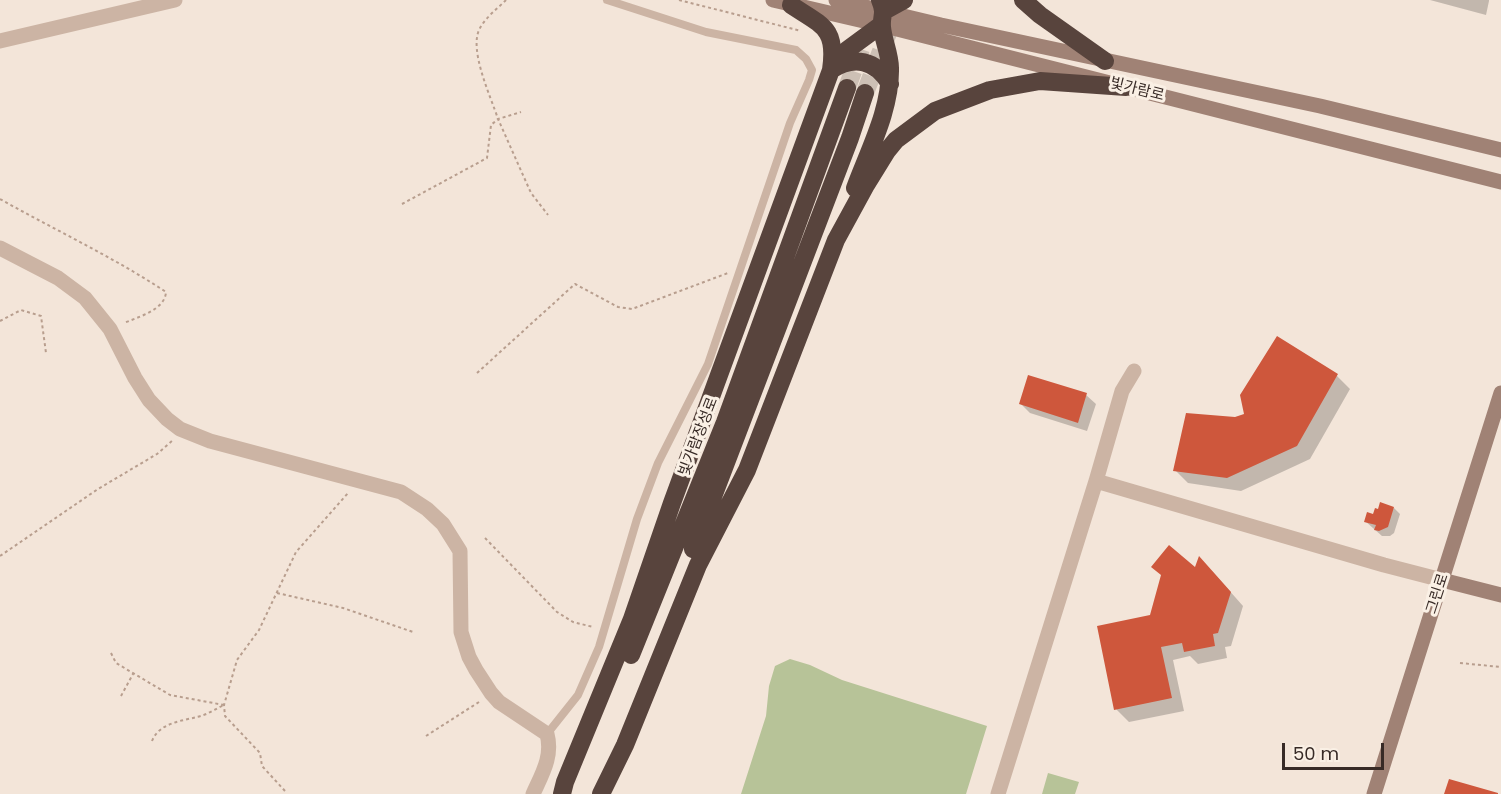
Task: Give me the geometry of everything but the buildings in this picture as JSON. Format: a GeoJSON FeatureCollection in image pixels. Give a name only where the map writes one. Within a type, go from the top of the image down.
{"type":"FeatureCollection","features":[{"type":"Feature","properties":{"kind":"highway"},"geometry":{"type":"LineString","coordinates":[[831,70],[882,12],[904,0]]}},
{"type":"Feature","properties":{"kind":"highway"},"geometry":{"type":"LineString","coordinates":[[1023,0],[1040,15],[1105,61]]}},
{"type":"Feature","properties":{"kind":"highway"},"geometry":{"type":"LineString","coordinates":[[562,794],[632,619],[672,503],[831,70],[834,50],[832,40],[824,28],[791,4]]}},
{"type":"Feature","properties":{"kind":"highway"},"geometry":{"type":"LineString","coordinates":[[601,794],[625,745],[698,566],[747,470],[887,101],[890,64],[882,12]]}},
{"type":"Feature","properties":{"kind":"highway"},"geometry":{"type":"LineString","coordinates":[[831,70],[843,63],[863,62],[879,69],[890,84]]}},
{"type":"Feature","properties":{"kind":"highway"},"geometry":{"type":"LineString","coordinates":[[836,240],[866,185],[896,140],[935,111],[990,90],[1040,81],[1126,87]]}},
{"type":"Feature","properties":{"kind":"highway","name":"빛가람장성로"},"geometry":{"type":"LineString","coordinates":[[573,794],[725,422],[847,88]]}},
{"type":"Feature","properties":{"kind":"highway"},"geometry":{"type":"LineString","coordinates":[[590,794],[627,713],[723,474],[865,93]]}},
{"type":"Feature","properties":{"kind":"main road","name":"빛가람로"},"geometry":{"type":"LineString","coordinates":[[773,0],[791,4],[882,12],[1126,87],[1316,137],[1501,182]]}},
{"type":"Feature","properties":{"kind":"main road","name":"빛가람로"},"geometry":{"type":"LineString","coordinates":[[836,0],[940,26],[1320,106],[1501,150]]}},
{"type":"Feature","properties":{"kind":"main road","name":"그린로"},"geometry":{"type":"LineString","coordinates":[[1374,794],[1501,393]]}},
{"type":"Feature","properties":{"kind":"main road"},"geometry":{"type":"LineString","coordinates":[[1442,580],[1501,595]]}},
{"type":"Feature","properties":{"kind":"street"},"geometry":{"type":"LineString","coordinates":[[0,41],[175,0]]}},
{"type":"Feature","properties":{"kind":"street"},"geometry":{"type":"LineString","coordinates":[[0,248],[73,287],[85,298],[110,329],[149,400],[180,429],[210,441],[401,492],[427,509],[443,524],[460,551],[461,632],[469,657],[499,702],[547,734],[551,746],[533,794]]}},
{"type":"Feature","properties":{"kind":"street"},"geometry":{"type":"LineString","coordinates":[[998,794],[1122,391],[1134,371]]}},
{"type":"Feature","properties":{"kind":"street"},"geometry":{"type":"LineString","coordinates":[[1096,481],[1442,580]]}},
{"type":"Feature","properties":{"kind":"lane"},"geometry":{"type":"LineString","coordinates":[[547,734],[578,695],[599,647],[637,519],[658,463],[708,364],[790,123],[812,70],[807,59],[796,50],[706,32],[607,0]]}},
{"type":"Feature","properties":{"kind":"path"},"geometry":{"type":"LineString","coordinates":[[506,0],[486,21],[477,36],[481,68],[498,119],[531,193],[548,215]]}},
{"type":"Feature","properties":{"kind":"path"},"geometry":{"type":"LineString","coordinates":[[679,0],[832,40]]}},
{"type":"Feature","properties":{"kind":"path"},"geometry":{"type":"LineString","coordinates":[[402,204],[487,158],[490,125],[498,119],[521,112]]}},
{"type":"Feature","properties":{"kind":"path"},"geometry":{"type":"LineString","coordinates":[[0,199],[81,241],[166,292],[166,298],[161,305],[145,315],[110,329]]}},
{"type":"Feature","properties":{"kind":"path"},"geometry":{"type":"LineString","coordinates":[[477,373],[575,284],[618,307],[632,309],[740,270]]}},
{"type":"Feature","properties":{"kind":"path"},"geometry":{"type":"LineString","coordinates":[[0,321],[21,310],[40,316],[46,353]]}},
{"type":"Feature","properties":{"kind":"path"},"geometry":{"type":"LineString","coordinates":[[0,556],[98,489],[157,454],[170,444],[180,429]]}},
{"type":"Feature","properties":{"kind":"path"},"geometry":{"type":"LineString","coordinates":[[285,791],[262,766],[260,753],[225,716],[224,705],[237,660],[259,630],[296,552],[359,480]]}},
{"type":"Feature","properties":{"kind":"path"},"geometry":{"type":"LineString","coordinates":[[485,538],[557,612],[573,622],[604,632]]}},
{"type":"Feature","properties":{"kind":"path"},"geometry":{"type":"LineString","coordinates":[[277,593],[343,608],[413,632]]}},
{"type":"Feature","properties":{"kind":"path"},"geometry":{"type":"LineString","coordinates":[[111,653],[116,663],[170,695],[224,705]]}},
{"type":"Feature","properties":{"kind":"path"},"geometry":{"type":"LineString","coordinates":[[1460,663],[1501,667]]}},
{"type":"Feature","properties":{"kind":"path"},"geometry":{"type":"LineString","coordinates":[[121,696],[134,674]]}},
{"type":"Feature","properties":{"kind":"path"},"geometry":{"type":"LineString","coordinates":[[426,736],[491,693]]}},
{"type":"Feature","properties":{"kind":"path"},"geometry":{"type":"LineString","coordinates":[[152,741],[158,729],[224,705]]}},
{"type":"Feature","properties":{"kind":"green space"},"geometry":{"type":"Polygon","coordinates":[[[790,659],[810,665],[842,680],[987,726],[966,794],[741,794],[766,716],[769,686],[775,666],[790,659]]]}},
{"type":"Feature","properties":{"kind":"green space"},"geometry":{"type":"Polygon","coordinates":[[[1048,773],[1079,782],[1075,794],[1042,794],[1048,773]]]}},
{"type":"Feature","properties":{"kind":"tunnel"},"geometry":{"type":"LineString","coordinates":[[865,93],[888,33]]}},
{"type":"Feature","properties":{"kind":"tunnel"},"geometry":{"type":"LineString","coordinates":[[847,88],[861,49]]}}]}
